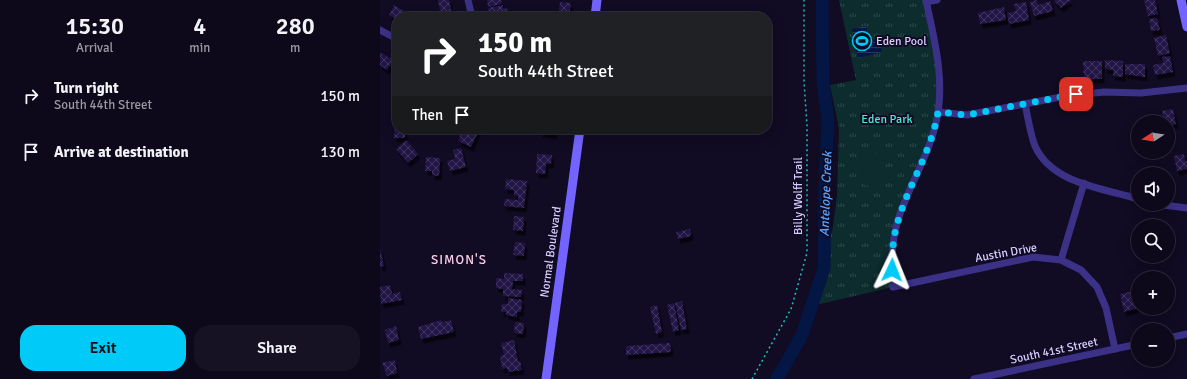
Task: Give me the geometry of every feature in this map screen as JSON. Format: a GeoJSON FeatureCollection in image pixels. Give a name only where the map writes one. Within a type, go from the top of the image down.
{"type":"FeatureCollection","features":[{"type":"Feature","properties":{"kind":"main road"},"geometry":{"type":"LineString","coordinates":[[596,12],[597,0]]}},
{"type":"Feature","properties":{"kind":"main road"},"geometry":{"type":"LineString","coordinates":[[1181,0],[1187,27]]}},
{"type":"Feature","properties":{"kind":"main road","name":"Normal Boulevard"},"geometry":{"type":"LineString","coordinates":[[546,379],[579,134]]}},
{"type":"Feature","properties":{"kind":"street"},"geometry":{"type":"LineString","coordinates":[[468,0],[471,12]]}},
{"type":"Feature","properties":{"kind":"street"},"geometry":{"type":"LineString","coordinates":[[937,0],[926,1],[939,62],[940,81],[938,112],[967,115],[1086,93],[1141,93],[1187,88]]}},
{"type":"Feature","properties":{"kind":"street"},"geometry":{"type":"LineString","coordinates":[[380,30],[392,36]]}},
{"type":"Feature","properties":{"kind":"street"},"geometry":{"type":"LineString","coordinates":[[1025,104],[1032,138],[1041,156],[1054,170],[1063,176],[1131,197]]}},
{"type":"Feature","properties":{"kind":"street","name":"Austin Drive"},"geometry":{"type":"LineString","coordinates":[[938,112],[924,161],[898,221],[892,254],[893,287],[1033,257],[1061,260],[1081,270],[1097,287],[1106,308],[1115,349]]}},
{"type":"Feature","properties":{"kind":"street"},"geometry":{"type":"LineString","coordinates":[[1061,260],[1084,183]]}},
{"type":"Feature","properties":{"kind":"street"},"geometry":{"type":"LineString","coordinates":[[1175,206],[1187,208]]}},
{"type":"Feature","properties":{"kind":"street"},"geometry":{"type":"LineString","coordinates":[[1175,337],[1187,334]]}},
{"type":"Feature","properties":{"kind":"street","name":"South 41st Street"},"geometry":{"type":"LineString","coordinates":[[974,379],[1131,346]]}},
{"type":"Feature","properties":{"kind":"path","name":"Billy Wolff Trail"},"geometry":{"type":"LineString","coordinates":[[752,379],[791,309],[807,253],[807,126],[804,81],[804,0]]}},
{"type":"Feature","properties":{"kind":"green space","name":"Eden Park"},"geometry":{"type":"Polygon","coordinates":[[[839,0],[926,0],[939,62],[938,112],[894,238],[893,287],[807,307],[821,272],[833,227],[837,195],[839,128],[830,85],[856,80],[839,0]]]}},
{"type":"Feature","properties":{"kind":"green space"},"geometry":{"type":"Polygon","coordinates":[[[884,152],[887,164],[861,170],[859,158],[884,152]]]}},
{"type":"Feature","properties":{"kind":"green space"},"geometry":{"type":"Polygon","coordinates":[[[888,168],[890,180],[865,186],[862,174],[888,168]]]}},
{"type":"Feature","properties":{"kind":"water","name":"Eden Pool"},"geometry":{"type":"Polygon","coordinates":[[[866,26],[869,42],[879,40],[882,52],[858,58],[852,29],[866,26]]]}},
{"type":"Feature","properties":{"kind":"building"},"geometry":{"type":"Polygon","coordinates":[[[438,0],[449,0],[452,12],[440,12],[438,0]]]}},
{"type":"Feature","properties":{"kind":"building"},"geometry":{"type":"Polygon","coordinates":[[[487,0],[501,0],[502,4],[488,7],[487,0]]]}},
{"type":"Feature","properties":{"kind":"building"},"geometry":{"type":"Polygon","coordinates":[[[1036,0],[1039,5],[1050,1],[1053,11],[1034,16],[1030,2],[1036,0]]]}},
{"type":"Feature","properties":{"kind":"building"},"geometry":{"type":"Polygon","coordinates":[[[1071,0],[1061,8],[1054,1],[1071,0]]]}},
{"type":"Feature","properties":{"kind":"building"},"geometry":{"type":"Polygon","coordinates":[[[1144,0],[1155,0],[1158,14],[1148,16],[1144,0]]]}},
{"type":"Feature","properties":{"kind":"building"},"geometry":{"type":"Polygon","coordinates":[[[560,2],[571,3],[570,12],[559,12],[560,2]]]}},
{"type":"Feature","properties":{"kind":"building"},"geometry":{"type":"Polygon","coordinates":[[[1026,2],[1029,20],[1009,24],[1007,13],[1016,11],[1014,4],[1026,2]]]}},
{"type":"Feature","properties":{"kind":"building"},"geometry":{"type":"Polygon","coordinates":[[[394,5],[406,12],[392,12],[392,17],[389,15],[394,5]]]}},
{"type":"Feature","properties":{"kind":"building"},"geometry":{"type":"Polygon","coordinates":[[[503,5],[503,8],[507,8],[508,12],[489,12],[488,8],[503,5]]]}},
{"type":"Feature","properties":{"kind":"building"},"geometry":{"type":"Polygon","coordinates":[[[1004,7],[1006,20],[980,24],[978,13],[1004,7]]]}},
{"type":"Feature","properties":{"kind":"building"},"geometry":{"type":"Polygon","coordinates":[[[1157,18],[1160,30],[1151,31],[1149,19],[1157,18]]]}},
{"type":"Feature","properties":{"kind":"building"},"geometry":{"type":"Polygon","coordinates":[[[1166,35],[1170,53],[1158,56],[1154,38],[1166,35]]]}},
{"type":"Feature","properties":{"kind":"building"},"geometry":{"type":"Polygon","coordinates":[[[380,52],[392,59],[387,70],[380,65],[380,52]]]}},
{"type":"Feature","properties":{"kind":"building"},"geometry":{"type":"Polygon","coordinates":[[[1170,56],[1173,72],[1155,75],[1153,65],[1163,63],[1162,57],[1170,56]]]}},
{"type":"Feature","properties":{"kind":"building"},"geometry":{"type":"Polygon","coordinates":[[[1105,60],[1123,61],[1123,77],[1113,76],[1113,70],[1105,69],[1105,60]]]}},
{"type":"Feature","properties":{"kind":"building"},"geometry":{"type":"Polygon","coordinates":[[[1083,61],[1102,61],[1102,79],[1084,79],[1083,61]]]}},
{"type":"Feature","properties":{"kind":"building"},"geometry":{"type":"Polygon","coordinates":[[[1125,64],[1145,64],[1145,77],[1125,74],[1125,64]]]}},
{"type":"Feature","properties":{"kind":"building"},"geometry":{"type":"Polygon","coordinates":[[[1173,109],[1174,115],[1163,115],[1162,111],[1173,109]]]}},
{"type":"Feature","properties":{"kind":"building"},"geometry":{"type":"Polygon","coordinates":[[[394,134],[405,134],[405,138],[394,138],[394,134]]]}},
{"type":"Feature","properties":{"kind":"building"},"geometry":{"type":"Polygon","coordinates":[[[461,134],[477,134],[471,147],[458,141],[461,134]]]}},
{"type":"Feature","properties":{"kind":"building"},"geometry":{"type":"Polygon","coordinates":[[[406,140],[418,154],[408,163],[396,149],[406,140]]]}},
{"type":"Feature","properties":{"kind":"building"},"geometry":{"type":"Polygon","coordinates":[[[461,148],[466,167],[450,171],[447,161],[455,159],[453,150],[461,148]]]}},
{"type":"Feature","properties":{"kind":"building"},"geometry":{"type":"Polygon","coordinates":[[[537,154],[552,155],[551,164],[546,164],[545,174],[536,173],[537,154]]]}},
{"type":"Feature","properties":{"kind":"building"},"geometry":{"type":"Polygon","coordinates":[[[1184,154],[1185,161],[1187,161],[1187,169],[1177,171],[1175,156],[1184,154]]]}},
{"type":"Feature","properties":{"kind":"building"},"geometry":{"type":"Polygon","coordinates":[[[426,157],[440,158],[439,176],[432,175],[432,171],[425,171],[426,157]]]}},
{"type":"Feature","properties":{"kind":"building"},"geometry":{"type":"Polygon","coordinates":[[[506,179],[527,181],[524,208],[504,206],[505,199],[518,200],[518,196],[514,195],[514,190],[505,189],[506,179]]]}},
{"type":"Feature","properties":{"kind":"building"},"geometry":{"type":"Polygon","coordinates":[[[514,216],[524,217],[523,231],[513,230],[514,216]]]}},
{"type":"Feature","properties":{"kind":"building"},"geometry":{"type":"Polygon","coordinates":[[[690,229],[691,236],[678,239],[676,232],[690,229]]]}},
{"type":"Feature","properties":{"kind":"building"},"geometry":{"type":"Polygon","coordinates":[[[515,242],[525,243],[524,256],[513,255],[515,242]]]}},
{"type":"Feature","properties":{"kind":"building"},"geometry":{"type":"Polygon","coordinates":[[[380,248],[384,266],[380,267],[380,248]]]}},
{"type":"Feature","properties":{"kind":"building"},"geometry":{"type":"Polygon","coordinates":[[[504,273],[523,274],[523,281],[513,281],[512,289],[522,290],[521,297],[503,296],[503,289],[496,288],[496,278],[504,279],[504,273]]]}},
{"type":"Feature","properties":{"kind":"building"},"geometry":{"type":"Polygon","coordinates":[[[390,285],[392,294],[400,292],[402,300],[381,304],[380,287],[390,285]]]}},
{"type":"Feature","properties":{"kind":"building"},"geometry":{"type":"Polygon","coordinates":[[[1131,292],[1131,310],[1124,312],[1120,294],[1131,292]]]}},
{"type":"Feature","properties":{"kind":"building"},"geometry":{"type":"Polygon","coordinates":[[[508,298],[522,300],[521,312],[517,312],[517,317],[506,315],[506,312],[501,312],[502,304],[508,304],[508,298]]]}},
{"type":"Feature","properties":{"kind":"building"},"geometry":{"type":"Polygon","coordinates":[[[682,301],[687,329],[681,330],[675,303],[682,301]]]}},
{"type":"Feature","properties":{"kind":"building"},"geometry":{"type":"Polygon","coordinates":[[[674,303],[679,330],[673,332],[667,305],[674,303]]]}},
{"type":"Feature","properties":{"kind":"building"},"geometry":{"type":"Polygon","coordinates":[[[657,305],[662,332],[656,334],[650,307],[657,305]]]}},
{"type":"Feature","properties":{"kind":"building"},"geometry":{"type":"Polygon","coordinates":[[[441,320],[442,322],[451,320],[454,332],[421,339],[418,327],[441,320]]]}},
{"type":"Feature","properties":{"kind":"building"},"geometry":{"type":"Polygon","coordinates":[[[515,322],[524,323],[523,334],[514,333],[515,322]]]}},
{"type":"Feature","properties":{"kind":"building"},"geometry":{"type":"Polygon","coordinates":[[[396,326],[399,340],[388,343],[385,330],[396,326]]]}},
{"type":"Feature","properties":{"kind":"building"},"geometry":{"type":"Polygon","coordinates":[[[514,340],[518,361],[520,361],[522,370],[508,372],[507,368],[502,369],[500,356],[504,355],[501,343],[514,340]]]}},
{"type":"Feature","properties":{"kind":"building"},"geometry":{"type":"Polygon","coordinates":[[[670,343],[671,352],[626,355],[626,346],[670,343]]]}},
{"type":"Feature","properties":{"kind":"building"},"geometry":{"type":"Polygon","coordinates":[[[395,360],[397,373],[387,376],[382,363],[395,360]]]}},
{"type":"Feature","properties":{"kind":"waterway","name":"Antelope Creek"},"geometry":{"type":"LineString","coordinates":[[777,379],[802,335],[824,268],[828,120],[823,83],[822,0]]}},
{"type":"Feature","properties":{"kind":"place","name":"Eden Pool"},"geometry":{"type":"Point","coordinates":[862,41]}},
{"type":"Feature","properties":{"kind":"district","name":"SIMON'S"},"geometry":{"type":"Point","coordinates":[459,260]}},
{"type":"Feature","properties":{"kind":"route"},"geometry":{"type":"LineString","coordinates":[[892,270],[892,254],[898,221],[904,204],[924,161],[937,120],[938,112],[955,115],[978,114],[1076,94]]}}]}
